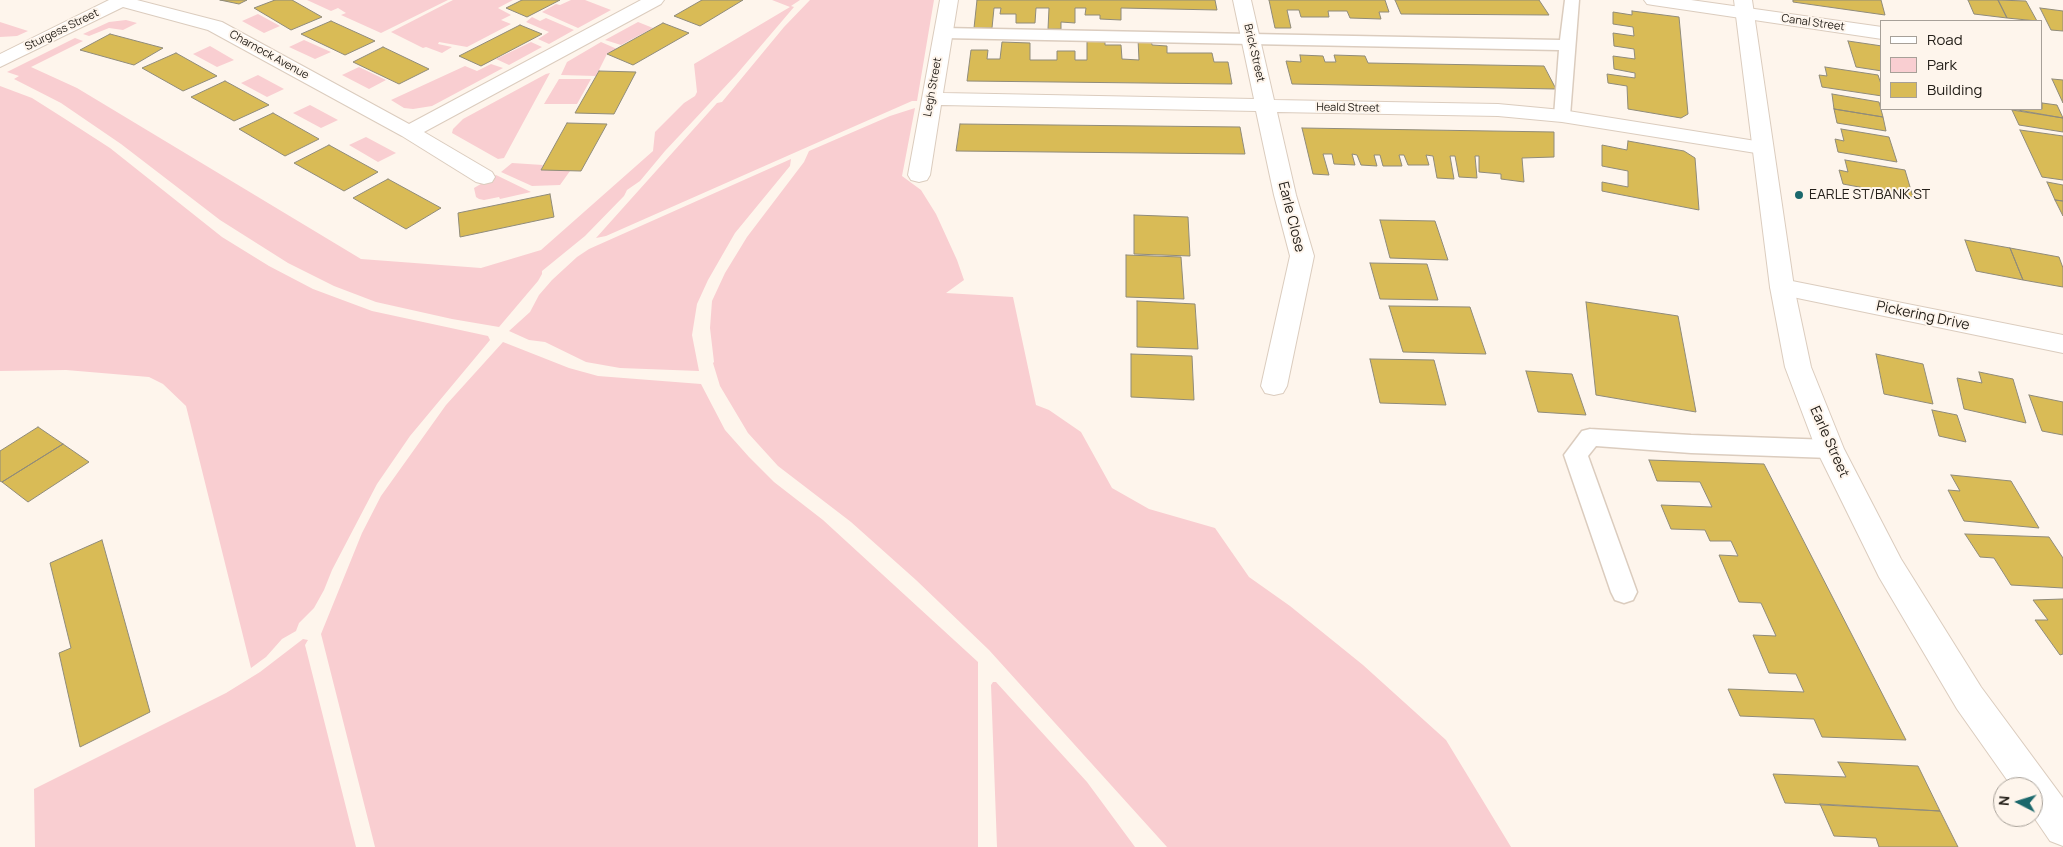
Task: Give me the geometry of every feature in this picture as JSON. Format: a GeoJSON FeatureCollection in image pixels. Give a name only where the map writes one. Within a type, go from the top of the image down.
{"type":"FeatureCollection","features":[{"type":"Feature","properties":{"kind":"street"},"geometry":{"type":"LineString","coordinates":[[409,132],[655,0]]}},
{"type":"Feature","properties":{"kind":"street","name":"Legh Street"},"geometry":{"type":"LineString","coordinates":[[918,175],[949,0]]}},
{"type":"Feature","properties":{"kind":"street","name":"Brick Street"},"geometry":{"type":"LineString","coordinates":[[1242,0],[1267,106]]}},
{"type":"Feature","properties":{"kind":"street","name":"Canal Street"},"geometry":{"type":"LineString","coordinates":[[1653,0],[1744,7],[1880,33]]}},
{"type":"Feature","properties":{"kind":"street","name":"Charnock Avenue"},"geometry":{"type":"LineString","coordinates":[[122,1],[215,26],[409,132],[484,177]]}},
{"type":"Feature","properties":{"kind":"street","name":"Sturgess Street"},"geometry":{"type":"LineString","coordinates":[[0,61],[122,1]]}},
{"type":"Feature","properties":{"kind":"street","name":"Earle Street"},"geometry":{"type":"LineString","coordinates":[[1744,7],[1782,287],[1798,367],[1830,449],[1890,568],[1969,698],[2063,828]]}},
{"type":"Feature","properties":{"kind":"street","name":"Heald Street"},"geometry":{"type":"LineString","coordinates":[[931,99],[1498,110],[1562,116],[1762,148]]}},
{"type":"Feature","properties":{"kind":"street","name":"Earle Close"},"geometry":{"type":"LineString","coordinates":[[1267,106],[1285,195],[1302,256],[1274,386]]}},
{"type":"Feature","properties":{"kind":"street","name":"Pickering Drive"},"geometry":{"type":"LineString","coordinates":[[1782,287],[2063,344]]}},
{"type":"Feature","properties":{"kind":"lane"},"geometry":{"type":"LineString","coordinates":[[1562,116],[1572,0]]}},
{"type":"Feature","properties":{"kind":"lane"},"geometry":{"type":"LineString","coordinates":[[943,33],[1567,45]]}},
{"type":"Feature","properties":{"kind":"lane"},"geometry":{"type":"LineString","coordinates":[[1624,592],[1576,455],[1590,437],[1692,444],[1830,449]]}},
{"type":"Feature","properties":{"kind":"green space"},"geometry":{"type":"Polygon","coordinates":[[[307,0],[448,0],[381,33],[341,15],[346,13],[338,8],[331,11],[307,0]]]}},
{"type":"Feature","properties":{"kind":"green space"},"geometry":{"type":"Polygon","coordinates":[[[453,0],[513,0],[498,8],[511,15],[501,20],[511,24],[467,47],[439,42],[438,44],[452,47],[442,53],[426,47],[423,48],[391,32],[453,0]]]}},
{"type":"Feature","properties":{"kind":"green space"},"geometry":{"type":"Polygon","coordinates":[[[571,0],[585,0],[611,10],[578,28],[542,12],[556,4],[560,5],[571,0]]]}},
{"type":"Feature","properties":{"kind":"green space"},"geometry":{"type":"Polygon","coordinates":[[[772,0],[800,0],[791,6],[794,7],[736,75],[665,151],[640,181],[627,190],[624,196],[585,236],[542,271],[538,281],[499,327],[452,319],[376,302],[334,286],[288,263],[220,220],[121,144],[61,103],[14,79],[19,76],[7,72],[75,38],[83,41],[31,67],[77,88],[361,259],[481,268],[541,250],[653,151],[655,132],[684,103],[695,96],[697,92],[694,64],[790,7],[772,0]]]}},
{"type":"Feature","properties":{"kind":"green space"},"geometry":{"type":"Polygon","coordinates":[[[810,0],[934,0],[917,101],[912,101],[606,236],[596,238],[717,103],[722,102],[784,27],[810,0]]]}},
{"type":"Feature","properties":{"kind":"green space"},"geometry":{"type":"Polygon","coordinates":[[[258,14],[280,26],[264,33],[242,21],[258,14]]]}},
{"type":"Feature","properties":{"kind":"green space"},"geometry":{"type":"Polygon","coordinates":[[[532,17],[540,21],[546,18],[574,30],[549,44],[538,39],[549,32],[526,22],[532,17]]]}},
{"type":"Feature","properties":{"kind":"green space"},"geometry":{"type":"Polygon","coordinates":[[[126,20],[137,23],[123,30],[109,28],[89,36],[83,34],[109,22],[126,20]]]}},
{"type":"Feature","properties":{"kind":"green space"},"geometry":{"type":"Polygon","coordinates":[[[0,22],[28,31],[17,36],[0,37],[0,22]]]}},
{"type":"Feature","properties":{"kind":"green space"},"geometry":{"type":"Polygon","coordinates":[[[638,22],[653,28],[621,45],[605,40],[638,22]]]}},
{"type":"Feature","properties":{"kind":"green space"},"geometry":{"type":"Polygon","coordinates":[[[304,40],[331,52],[315,59],[289,47],[304,40]]]}},
{"type":"Feature","properties":{"kind":"green space"},"geometry":{"type":"Polygon","coordinates":[[[531,42],[542,47],[509,65],[496,59],[531,42]]]}},
{"type":"Feature","properties":{"kind":"green space"},"geometry":{"type":"Polygon","coordinates":[[[601,42],[617,49],[607,54],[596,76],[561,75],[567,62],[601,42]]]}},
{"type":"Feature","properties":{"kind":"green space"},"geometry":{"type":"Polygon","coordinates":[[[210,46],[234,60],[217,67],[193,54],[210,46]]]}},
{"type":"Feature","properties":{"kind":"green space"},"geometry":{"type":"Polygon","coordinates":[[[491,64],[503,68],[432,106],[413,109],[404,108],[391,100],[465,66],[477,71],[491,64]]]}},
{"type":"Feature","properties":{"kind":"green space"},"geometry":{"type":"Polygon","coordinates":[[[359,67],[386,80],[369,89],[342,75],[359,67]]]}},
{"type":"Feature","properties":{"kind":"green space"},"geometry":{"type":"Polygon","coordinates":[[[550,73],[504,158],[498,159],[452,133],[453,129],[463,119],[550,73]]]}},
{"type":"Feature","properties":{"kind":"green space"},"geometry":{"type":"Polygon","coordinates":[[[258,75],[284,89],[267,97],[241,83],[258,75]]]}},
{"type":"Feature","properties":{"kind":"green space"},"geometry":{"type":"Polygon","coordinates":[[[559,79],[591,79],[577,104],[544,104],[559,79]]]}},
{"type":"Feature","properties":{"kind":"green space"},"geometry":{"type":"Polygon","coordinates":[[[0,86],[32,98],[110,148],[222,237],[269,266],[313,289],[372,311],[488,336],[490,340],[410,436],[377,484],[314,608],[299,623],[296,631],[282,639],[266,657],[251,668],[186,406],[163,384],[149,377],[66,370],[0,371],[0,86]]]}},
{"type":"Feature","properties":{"kind":"green space"},"geometry":{"type":"Polygon","coordinates":[[[310,105],[338,120],[321,128],[293,113],[310,105]]]}},
{"type":"Feature","properties":{"kind":"green space"},"geometry":{"type":"Polygon","coordinates":[[[915,108],[902,176],[921,190],[936,214],[957,260],[964,280],[946,293],[1013,297],[1036,405],[1049,410],[1081,432],[1112,488],[1149,509],[1215,528],[1249,577],[1290,606],[1363,665],[1446,740],[1511,847],[1167,847],[989,650],[916,580],[851,522],[778,466],[748,433],[720,386],[713,363],[710,328],[712,301],[725,273],[747,237],[804,162],[809,151],[890,116],[915,108]]]}},
{"type":"Feature","properties":{"kind":"green space"},"geometry":{"type":"Polygon","coordinates":[[[366,137],[396,153],[378,162],[349,145],[366,137]]]}},
{"type":"Feature","properties":{"kind":"green space"},"geometry":{"type":"Polygon","coordinates":[[[791,159],[790,166],[735,233],[708,280],[697,304],[692,335],[699,371],[620,368],[586,362],[545,342],[529,340],[509,331],[530,312],[539,295],[552,280],[577,257],[589,249],[791,159]]]}},
{"type":"Feature","properties":{"kind":"green space"},"geometry":{"type":"Polygon","coordinates":[[[512,163],[543,165],[541,170],[570,171],[560,185],[532,186],[501,172],[512,163]]]}},
{"type":"Feature","properties":{"kind":"green space"},"geometry":{"type":"Polygon","coordinates":[[[496,175],[531,192],[500,199],[499,197],[484,200],[476,197],[474,188],[496,175]]]}},
{"type":"Feature","properties":{"kind":"green space"},"geometry":{"type":"Polygon","coordinates":[[[503,342],[569,368],[598,376],[701,384],[725,430],[749,457],[774,482],[823,520],[978,662],[978,847],[375,847],[321,634],[362,533],[381,496],[446,405],[503,342]]]}},
{"type":"Feature","properties":{"kind":"green space"},"geometry":{"type":"Polygon","coordinates":[[[303,639],[308,640],[305,645],[356,847],[35,847],[34,789],[226,693],[260,672],[303,639]]]}},
{"type":"Feature","properties":{"kind":"green space"},"geometry":{"type":"Polygon","coordinates":[[[993,682],[996,682],[1087,782],[1135,847],[997,847],[991,685],[993,682]]]}},
{"type":"Feature","properties":{"kind":"building"},"geometry":{"type":"Polygon","coordinates":[[[220,0],[247,0],[239,4],[220,0]]]}},
{"type":"Feature","properties":{"kind":"building"},"geometry":{"type":"Polygon","coordinates":[[[275,0],[292,0],[322,17],[291,30],[254,8],[275,0]]]}},
{"type":"Feature","properties":{"kind":"building"},"geometry":{"type":"Polygon","coordinates":[[[522,0],[560,0],[527,17],[506,8],[522,0]]]}},
{"type":"Feature","properties":{"kind":"building"},"geometry":{"type":"Polygon","coordinates":[[[702,0],[743,0],[700,26],[674,16],[702,0]]]}},
{"type":"Feature","properties":{"kind":"building"},"geometry":{"type":"Polygon","coordinates":[[[977,0],[1215,0],[1217,10],[1121,8],[1121,20],[1100,19],[1100,15],[1085,15],[1086,8],[1075,8],[1075,23],[1061,22],[1061,29],[1048,29],[1049,8],[1036,8],[1035,23],[1016,23],[1016,14],[1000,14],[1001,8],[994,8],[992,28],[974,28],[977,0]]]}},
{"type":"Feature","properties":{"kind":"building"},"geometry":{"type":"Polygon","coordinates":[[[1269,0],[1385,0],[1389,12],[1379,12],[1381,19],[1350,18],[1347,11],[1328,11],[1329,17],[1301,17],[1299,10],[1287,10],[1291,28],[1275,28],[1269,0]]]}},
{"type":"Feature","properties":{"kind":"building"},"geometry":{"type":"Polygon","coordinates":[[[1395,0],[1539,0],[1549,15],[1401,14],[1395,0]]]}},
{"type":"Feature","properties":{"kind":"building"},"geometry":{"type":"Polygon","coordinates":[[[1793,0],[1881,0],[1885,15],[1793,2],[1793,0]]]}},
{"type":"Feature","properties":{"kind":"building"},"geometry":{"type":"Polygon","coordinates":[[[1968,0],[1998,0],[2007,18],[1974,14],[1968,0]]]}},
{"type":"Feature","properties":{"kind":"building"},"geometry":{"type":"Polygon","coordinates":[[[1998,0],[2026,1],[2036,20],[2027,20],[2007,18],[1998,0]]]}},
{"type":"Feature","properties":{"kind":"building"},"geometry":{"type":"Polygon","coordinates":[[[2040,8],[2063,11],[2063,31],[2051,30],[2040,8]]]}},
{"type":"Feature","properties":{"kind":"building"},"geometry":{"type":"Polygon","coordinates":[[[1632,11],[1679,17],[1688,114],[1681,118],[1628,109],[1627,86],[1608,83],[1607,74],[1635,78],[1635,73],[1614,69],[1613,56],[1635,59],[1634,49],[1614,46],[1613,33],[1634,36],[1633,27],[1613,24],[1613,12],[1632,15],[1632,11]]]}},
{"type":"Feature","properties":{"kind":"building"},"geometry":{"type":"Polygon","coordinates":[[[331,21],[375,41],[345,55],[301,34],[331,21]]]}},
{"type":"Feature","properties":{"kind":"building"},"geometry":{"type":"Polygon","coordinates":[[[663,23],[689,33],[633,65],[607,54],[663,23]]]}},
{"type":"Feature","properties":{"kind":"building"},"geometry":{"type":"Polygon","coordinates":[[[520,25],[542,34],[481,66],[459,56],[520,25]]]}},
{"type":"Feature","properties":{"kind":"building"},"geometry":{"type":"Polygon","coordinates":[[[110,34],[163,48],[134,65],[80,50],[110,34]]]}},
{"type":"Feature","properties":{"kind":"building"},"geometry":{"type":"Polygon","coordinates":[[[1138,39],[1151,39],[1152,45],[1167,46],[1167,53],[1212,53],[1214,62],[1228,62],[1232,84],[967,81],[971,50],[988,50],[987,59],[1000,59],[1002,42],[1030,43],[1030,60],[1057,60],[1057,51],[1075,51],[1075,60],[1087,60],[1087,41],[1105,42],[1105,45],[1121,45],[1122,59],[1139,60],[1138,39]]]}},
{"type":"Feature","properties":{"kind":"building"},"geometry":{"type":"Polygon","coordinates":[[[1848,41],[1880,46],[1880,71],[1856,67],[1848,41]]]}},
{"type":"Feature","properties":{"kind":"building"},"geometry":{"type":"Polygon","coordinates":[[[383,47],[429,69],[399,84],[353,62],[383,47]]]}},
{"type":"Feature","properties":{"kind":"building"},"geometry":{"type":"Polygon","coordinates":[[[176,53],[217,76],[183,91],[142,68],[176,53]]]}},
{"type":"Feature","properties":{"kind":"building"},"geometry":{"type":"Polygon","coordinates":[[[1300,55],[1323,56],[1325,62],[1336,62],[1334,55],[1365,56],[1368,63],[1544,66],[1556,89],[1292,84],[1286,61],[1301,62],[1300,55]]]}},
{"type":"Feature","properties":{"kind":"building"},"geometry":{"type":"Polygon","coordinates":[[[1825,67],[1878,75],[1880,96],[1822,87],[1819,75],[1827,76],[1825,67]]]}},
{"type":"Feature","properties":{"kind":"building"},"geometry":{"type":"Polygon","coordinates":[[[599,71],[636,72],[614,114],[575,113],[599,71]]]}},
{"type":"Feature","properties":{"kind":"building"},"geometry":{"type":"Polygon","coordinates":[[[2052,79],[2063,80],[2063,103],[2052,79]]]}},
{"type":"Feature","properties":{"kind":"building"},"geometry":{"type":"Polygon","coordinates":[[[225,81],[269,105],[234,121],[191,97],[225,81]]]}},
{"type":"Feature","properties":{"kind":"building"},"geometry":{"type":"Polygon","coordinates":[[[1832,94],[1879,102],[1883,117],[1834,109],[1832,94]]]}},
{"type":"Feature","properties":{"kind":"building"},"geometry":{"type":"Polygon","coordinates":[[[2043,103],[2057,105],[2063,118],[2018,110],[2043,110],[2043,103]]]}},
{"type":"Feature","properties":{"kind":"building"},"geometry":{"type":"Polygon","coordinates":[[[1834,109],[1883,117],[1886,131],[1837,123],[1834,109]]]}},
{"type":"Feature","properties":{"kind":"building"},"geometry":{"type":"Polygon","coordinates":[[[2012,110],[2063,118],[2063,132],[2019,125],[2012,110]]]}},
{"type":"Feature","properties":{"kind":"building"},"geometry":{"type":"Polygon","coordinates":[[[273,113],[319,139],[285,156],[239,129],[273,113]]]}},
{"type":"Feature","properties":{"kind":"building"},"geometry":{"type":"Polygon","coordinates":[[[567,123],[607,124],[581,171],[541,170],[567,123]]]}},
{"type":"Feature","properties":{"kind":"building"},"geometry":{"type":"Polygon","coordinates":[[[960,124],[1240,127],[1245,154],[956,151],[960,124]]]}},
{"type":"Feature","properties":{"kind":"building"},"geometry":{"type":"Polygon","coordinates":[[[1302,128],[1554,132],[1554,157],[1522,158],[1524,182],[1501,179],[1501,174],[1479,172],[1479,156],[1475,156],[1477,178],[1459,177],[1455,156],[1450,156],[1454,179],[1437,178],[1433,156],[1426,155],[1429,165],[1408,165],[1404,155],[1399,155],[1402,166],[1383,166],[1380,155],[1374,155],[1377,166],[1361,165],[1357,155],[1352,154],[1355,165],[1334,164],[1332,154],[1323,154],[1329,175],[1313,174],[1302,128]]]}},
{"type":"Feature","properties":{"kind":"building"},"geometry":{"type":"Polygon","coordinates":[[[1841,129],[1889,137],[1897,162],[1838,152],[1835,139],[1844,141],[1841,129]]]}},
{"type":"Feature","properties":{"kind":"building"},"geometry":{"type":"Polygon","coordinates":[[[2020,130],[2063,136],[2063,180],[2042,177],[2020,130]]]}},
{"type":"Feature","properties":{"kind":"building"},"geometry":{"type":"Polygon","coordinates":[[[1628,141],[1684,151],[1695,158],[1699,210],[1602,191],[1602,182],[1628,187],[1628,171],[1602,166],[1602,145],[1627,150],[1628,141]]]}},
{"type":"Feature","properties":{"kind":"building"},"geometry":{"type":"Polygon","coordinates":[[[329,145],[378,172],[344,191],[294,163],[329,145]]]}},
{"type":"Feature","properties":{"kind":"building"},"geometry":{"type":"Polygon","coordinates":[[[1845,160],[1905,170],[1913,197],[1843,184],[1839,170],[1848,172],[1845,160]]]}},
{"type":"Feature","properties":{"kind":"building"},"geometry":{"type":"Polygon","coordinates":[[[388,179],[441,208],[406,229],[353,198],[388,179]]]}},
{"type":"Feature","properties":{"kind":"building"},"geometry":{"type":"Polygon","coordinates":[[[2047,182],[2063,185],[2063,201],[2055,200],[2047,182]]]}},
{"type":"Feature","properties":{"kind":"building"},"geometry":{"type":"Polygon","coordinates":[[[550,194],[554,217],[460,237],[458,213],[550,194]]]}},
{"type":"Feature","properties":{"kind":"building"},"geometry":{"type":"Polygon","coordinates":[[[2055,200],[2063,201],[2063,216],[2055,200]]]}},
{"type":"Feature","properties":{"kind":"building"},"geometry":{"type":"Polygon","coordinates":[[[1134,215],[1188,217],[1190,256],[1134,254],[1134,215]]]}},
{"type":"Feature","properties":{"kind":"building"},"geometry":{"type":"Polygon","coordinates":[[[1380,220],[1435,221],[1448,260],[1390,258],[1380,220]]]}},
{"type":"Feature","properties":{"kind":"building"},"geometry":{"type":"Polygon","coordinates":[[[1965,240],[2010,248],[2023,280],[1976,271],[1965,240]]]}},
{"type":"Feature","properties":{"kind":"building"},"geometry":{"type":"Polygon","coordinates":[[[2010,248],[2059,257],[2063,268],[2063,287],[2023,280],[2010,248]]]}},
{"type":"Feature","properties":{"kind":"building"},"geometry":{"type":"Polygon","coordinates":[[[1126,255],[1181,257],[1184,299],[1126,297],[1126,255]]]}},
{"type":"Feature","properties":{"kind":"building"},"geometry":{"type":"Polygon","coordinates":[[[1370,263],[1427,264],[1438,300],[1380,299],[1370,263]]]}},
{"type":"Feature","properties":{"kind":"building"},"geometry":{"type":"Polygon","coordinates":[[[1137,301],[1195,304],[1198,349],[1137,347],[1137,301]]]}},
{"type":"Feature","properties":{"kind":"building"},"geometry":{"type":"Polygon","coordinates":[[[1586,302],[1678,316],[1696,412],[1596,395],[1586,302]]]}},
{"type":"Feature","properties":{"kind":"building"},"geometry":{"type":"Polygon","coordinates":[[[1389,306],[1470,307],[1486,354],[1403,352],[1389,306]]]}},
{"type":"Feature","properties":{"kind":"building"},"geometry":{"type":"Polygon","coordinates":[[[1131,354],[1192,356],[1194,400],[1131,397],[1131,354]]]}},
{"type":"Feature","properties":{"kind":"building"},"geometry":{"type":"Polygon","coordinates":[[[1876,354],[1923,364],[1933,404],[1884,394],[1876,354]]]}},
{"type":"Feature","properties":{"kind":"building"},"geometry":{"type":"Polygon","coordinates":[[[1370,359],[1434,360],[1446,405],[1380,403],[1370,359]]]}},
{"type":"Feature","properties":{"kind":"building"},"geometry":{"type":"Polygon","coordinates":[[[1526,371],[1572,374],[1586,415],[1538,412],[1526,371]]]}},
{"type":"Feature","properties":{"kind":"building"},"geometry":{"type":"Polygon","coordinates":[[[1979,372],[2013,379],[2026,423],[1964,409],[1957,378],[1982,383],[1979,372]]]}},
{"type":"Feature","properties":{"kind":"building"},"geometry":{"type":"Polygon","coordinates":[[[2029,395],[2063,402],[2063,435],[2042,431],[2029,395]]]}},
{"type":"Feature","properties":{"kind":"building"},"geometry":{"type":"Polygon","coordinates":[[[1932,410],[1957,415],[1966,442],[1939,436],[1932,410]]]}},
{"type":"Feature","properties":{"kind":"building"},"geometry":{"type":"Polygon","coordinates":[[[38,427],[63,444],[2,482],[0,481],[0,451],[38,427]]]}},
{"type":"Feature","properties":{"kind":"building"},"geometry":{"type":"Polygon","coordinates":[[[63,444],[89,462],[28,502],[2,482],[63,444]]]}},
{"type":"Feature","properties":{"kind":"building"},"geometry":{"type":"Polygon","coordinates":[[[1649,460],[1764,464],[1906,740],[1822,737],[1814,719],[1740,716],[1728,689],[1804,692],[1796,674],[1769,673],[1753,635],[1776,636],[1761,603],[1739,602],[1719,555],[1738,556],[1731,541],[1710,541],[1705,530],[1671,529],[1661,505],[1712,507],[1700,482],[1657,481],[1649,460]]]}},
{"type":"Feature","properties":{"kind":"building"},"geometry":{"type":"Polygon","coordinates":[[[1951,475],[2011,481],[2039,528],[1964,521],[1948,490],[1960,491],[1951,475]]]}},
{"type":"Feature","properties":{"kind":"building"},"geometry":{"type":"Polygon","coordinates":[[[1965,534],[2049,537],[2063,558],[2063,588],[2011,585],[1994,558],[1980,557],[1965,534]]]}},
{"type":"Feature","properties":{"kind":"building"},"geometry":{"type":"Polygon","coordinates":[[[102,540],[150,712],[80,747],[59,653],[71,648],[50,563],[102,540]]]}},
{"type":"Feature","properties":{"kind":"building"},"geometry":{"type":"Polygon","coordinates":[[[2063,599],[2063,654],[2060,655],[2035,620],[2048,620],[2033,600],[2063,599]]]}},
{"type":"Feature","properties":{"kind":"building"},"geometry":{"type":"Polygon","coordinates":[[[1838,762],[1918,766],[1940,811],[1785,803],[1773,774],[1846,777],[1838,762]]]}},
{"type":"Feature","properties":{"kind":"building"},"geometry":{"type":"Polygon","coordinates":[[[1820,804],[1940,811],[1958,847],[1879,847],[1876,838],[1834,836],[1820,804]]]}},
{"type":"Feature","properties":{"kind":"place","name":"EARLE ST/BANK ST"},"geometry":{"type":"Point","coordinates":[1799,195]}}]}
